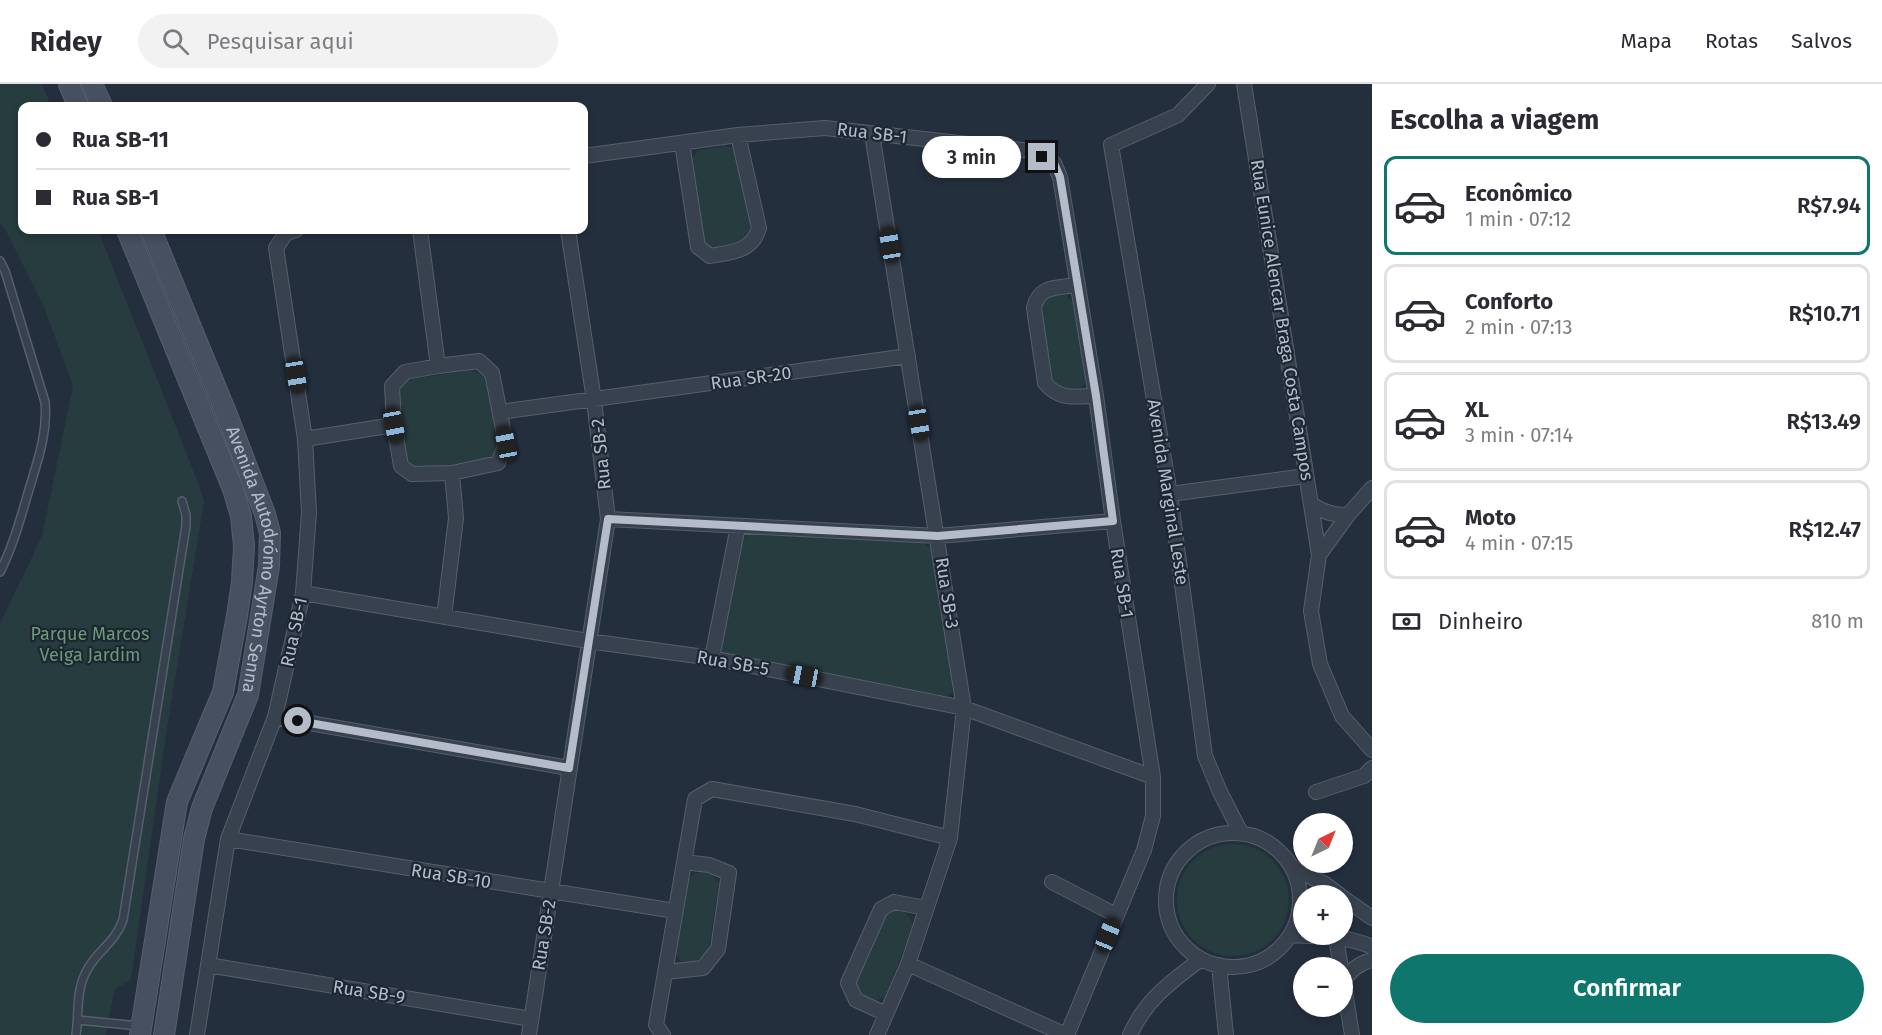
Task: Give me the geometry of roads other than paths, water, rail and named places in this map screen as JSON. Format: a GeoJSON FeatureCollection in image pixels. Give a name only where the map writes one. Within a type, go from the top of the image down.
{"type":"FeatureCollection","features":[{"type":"Feature","properties":{"kind":"street"},"geometry":{"type":"LineString","coordinates":[[69,84],[76,102]]}},
{"type":"Feature","properties":{"kind":"street"},"geometry":{"type":"LineString","coordinates":[[92,84],[100,102]]}},
{"type":"Feature","properties":{"kind":"street","name":"Avenida Marginal Leste"},"geometry":{"type":"LineString","coordinates":[[1208,84],[1178,115],[1111,145],[1170,495],[1205,756],[1220,792],[1241,832]]}},
{"type":"Feature","properties":{"kind":"street","name":"Rua Eunice Alencar Braga Costa Campos"},"geometry":{"type":"LineString","coordinates":[[1244,84],[1319,555]]}},
{"type":"Feature","properties":{"kind":"street","name":"Rua SB-1"},"geometry":{"type":"LineString","coordinates":[[588,155],[738,135],[825,128],[1030,151],[1054,163],[1060,177],[1096,396],[1153,777],[1153,816],[1144,850],[1066,1035]]}},
{"type":"Feature","properties":{"kind":"street","name":"Rua SB-3"},"geometry":{"type":"LineString","coordinates":[[872,134],[964,708],[950,838],[908,964],[877,1035]]}},
{"type":"Feature","properties":{"kind":"street"},"geometry":{"type":"LineString","coordinates":[[682,143],[698,246],[710,256],[745,249],[757,235],[759,228],[738,135]]}},
{"type":"Feature","properties":{"kind":"street","name":"Avenida Autodrómo Ayrton Senna"},"geometry":{"type":"LineString","coordinates":[[129,234],[233,489],[241,516],[244,546],[241,593],[223,692],[177,802],[140,1031]]}},
{"type":"Feature","properties":{"kind":"street","name":"Avenida Autodrómo Ayrton Senna"},"geometry":{"type":"LineString","coordinates":[[153,234],[227,416],[265,514],[270,533],[269,566],[249,695],[202,808],[194,839],[164,1035]]}},
{"type":"Feature","properties":{"kind":"street","name":"Rua SB-1"},"geometry":{"type":"LineString","coordinates":[[197,1035],[228,839],[275,717],[303,593],[309,512],[305,439],[276,248],[285,234]]}},
{"type":"Feature","properties":{"kind":"street"},"geometry":{"type":"LineString","coordinates":[[421,234],[438,366]]}},
{"type":"Feature","properties":{"kind":"street","name":"Rua SB-2"},"geometry":{"type":"LineString","coordinates":[[528,1035],[608,519],[594,400],[569,234]]}},
{"type":"Feature","properties":{"kind":"street"},"geometry":{"type":"LineString","coordinates":[[144,274],[167,267]]}},
{"type":"Feature","properties":{"kind":"street"},"geometry":{"type":"LineString","coordinates":[[1077,285],[1050,289],[1041,292],[1036,298],[1034,308],[1045,383],[1062,397],[1096,396]]}},
{"type":"Feature","properties":{"kind":"street","name":"Rua SR-20"},"geometry":{"type":"LineString","coordinates":[[500,412],[908,356]]}},
{"type":"Feature","properties":{"kind":"street"},"geometry":{"type":"LineString","coordinates":[[479,361],[492,374],[500,412],[506,444],[498,463],[452,473],[412,474],[401,466],[394,425],[392,386],[405,372],[479,361]]}},
{"type":"Feature","properties":{"kind":"street"},"geometry":{"type":"LineString","coordinates":[[305,439],[394,425]]}},
{"type":"Feature","properties":{"kind":"street"},"geometry":{"type":"LineString","coordinates":[[444,617],[456,518],[452,473]]}},
{"type":"Feature","properties":{"kind":"street"},"geometry":{"type":"LineString","coordinates":[[1170,495],[1306,476]]}},
{"type":"Feature","properties":{"kind":"street"},"geometry":{"type":"LineString","coordinates":[[1372,488],[1348,515],[1319,555],[1311,611],[1320,664],[1342,716],[1372,750]]}},
{"type":"Feature","properties":{"kind":"street"},"geometry":{"type":"LineString","coordinates":[[1311,504],[1335,515],[1348,515]]}},
{"type":"Feature","properties":{"kind":"street"},"geometry":{"type":"LineString","coordinates":[[608,519],[938,536],[1113,521]]}},
{"type":"Feature","properties":{"kind":"street"},"geometry":{"type":"LineString","coordinates":[[712,658],[738,526]]}},
{"type":"Feature","properties":{"kind":"street","name":"Rua SB-5"},"geometry":{"type":"LineString","coordinates":[[303,593],[588,641],[712,658],[964,708],[1153,777]]}},
{"type":"Feature","properties":{"kind":"street"},"geometry":{"type":"LineString","coordinates":[[275,717],[569,768]]}},
{"type":"Feature","properties":{"kind":"street"},"geometry":{"type":"LineString","coordinates":[[1316,792],[1364,776],[1372,768]]}},
{"type":"Feature","properties":{"kind":"street"},"geometry":{"type":"LineString","coordinates":[[663,1035],[657,1024],[695,799],[711,789],[855,814],[950,838]]}},
{"type":"Feature","properties":{"kind":"street"},"geometry":{"type":"LineString","coordinates":[[1293,868],[1280,851],[1262,838],[1241,832],[1218,834],[1196,843],[1180,858],[1169,879],[1166,902],[1171,924],[1183,944],[1201,958],[1219,965],[1239,967],[1260,962],[1277,951],[1291,935],[1299,914],[1300,891],[1295,873]]}},
{"type":"Feature","properties":{"kind":"street","name":"Rua SB-10"},"geometry":{"type":"LineString","coordinates":[[228,839],[675,911]]}},
{"type":"Feature","properties":{"kind":"street"},"geometry":{"type":"LineString","coordinates":[[665,972],[703,968],[718,949],[729,873],[709,865],[684,862]]}},
{"type":"Feature","properties":{"kind":"street"},"geometry":{"type":"LineString","coordinates":[[1303,873],[1326,885]]}},
{"type":"Feature","properties":{"kind":"street"},"geometry":{"type":"LineString","coordinates":[[1052,882],[1116,915]]}},
{"type":"Feature","properties":{"kind":"street"},"geometry":{"type":"LineString","coordinates":[[886,1014],[856,1000],[848,983],[881,909],[894,902],[926,908]]}},
{"type":"Feature","properties":{"kind":"street"},"geometry":{"type":"LineString","coordinates":[[1353,904],[1372,918]]}},
{"type":"Feature","properties":{"kind":"street"},"geometry":{"type":"LineString","coordinates":[[1353,940],[1372,947]]}},
{"type":"Feature","properties":{"kind":"street"},"geometry":{"type":"LineString","coordinates":[[1130,1035],[1137,1020],[1156,995],[1201,958]]}},
{"type":"Feature","properties":{"kind":"street"},"geometry":{"type":"LineString","coordinates":[[1353,969],[1372,960]]}},
{"type":"Feature","properties":{"kind":"street"},"geometry":{"type":"LineString","coordinates":[[908,964],[1066,1035]]}},
{"type":"Feature","properties":{"kind":"street","name":"Rua SB-9"},"geometry":{"type":"LineString","coordinates":[[208,965],[531,1019]]}},
{"type":"Feature","properties":{"kind":"street"},"geometry":{"type":"LineString","coordinates":[[1219,965],[1226,1035]]}},
{"type":"Feature","properties":{"kind":"street"},"geometry":{"type":"LineString","coordinates":[[1349,1017],[1352,1035]]}},
{"type":"Feature","properties":{"kind":"lane"},"geometry":{"type":"LineString","coordinates":[[0,261],[45,402],[46,412],[43,442],[10,551],[0,572]]}},
{"type":"Feature","properties":{"kind":"lane"},"geometry":{"type":"LineString","coordinates":[[76,1035],[79,989],[85,972],[98,954],[117,935],[123,920],[186,526],[182,501]]}},
{"type":"Feature","properties":{"kind":"lane"},"geometry":{"type":"LineString","coordinates":[[78,1020],[140,1031]]}},
{"type":"Feature","properties":{"kind":"park label","name":"Parque Marcos Veiga Jardim"},"geometry":{"type":"Point","coordinates":[90,644]}}]}
